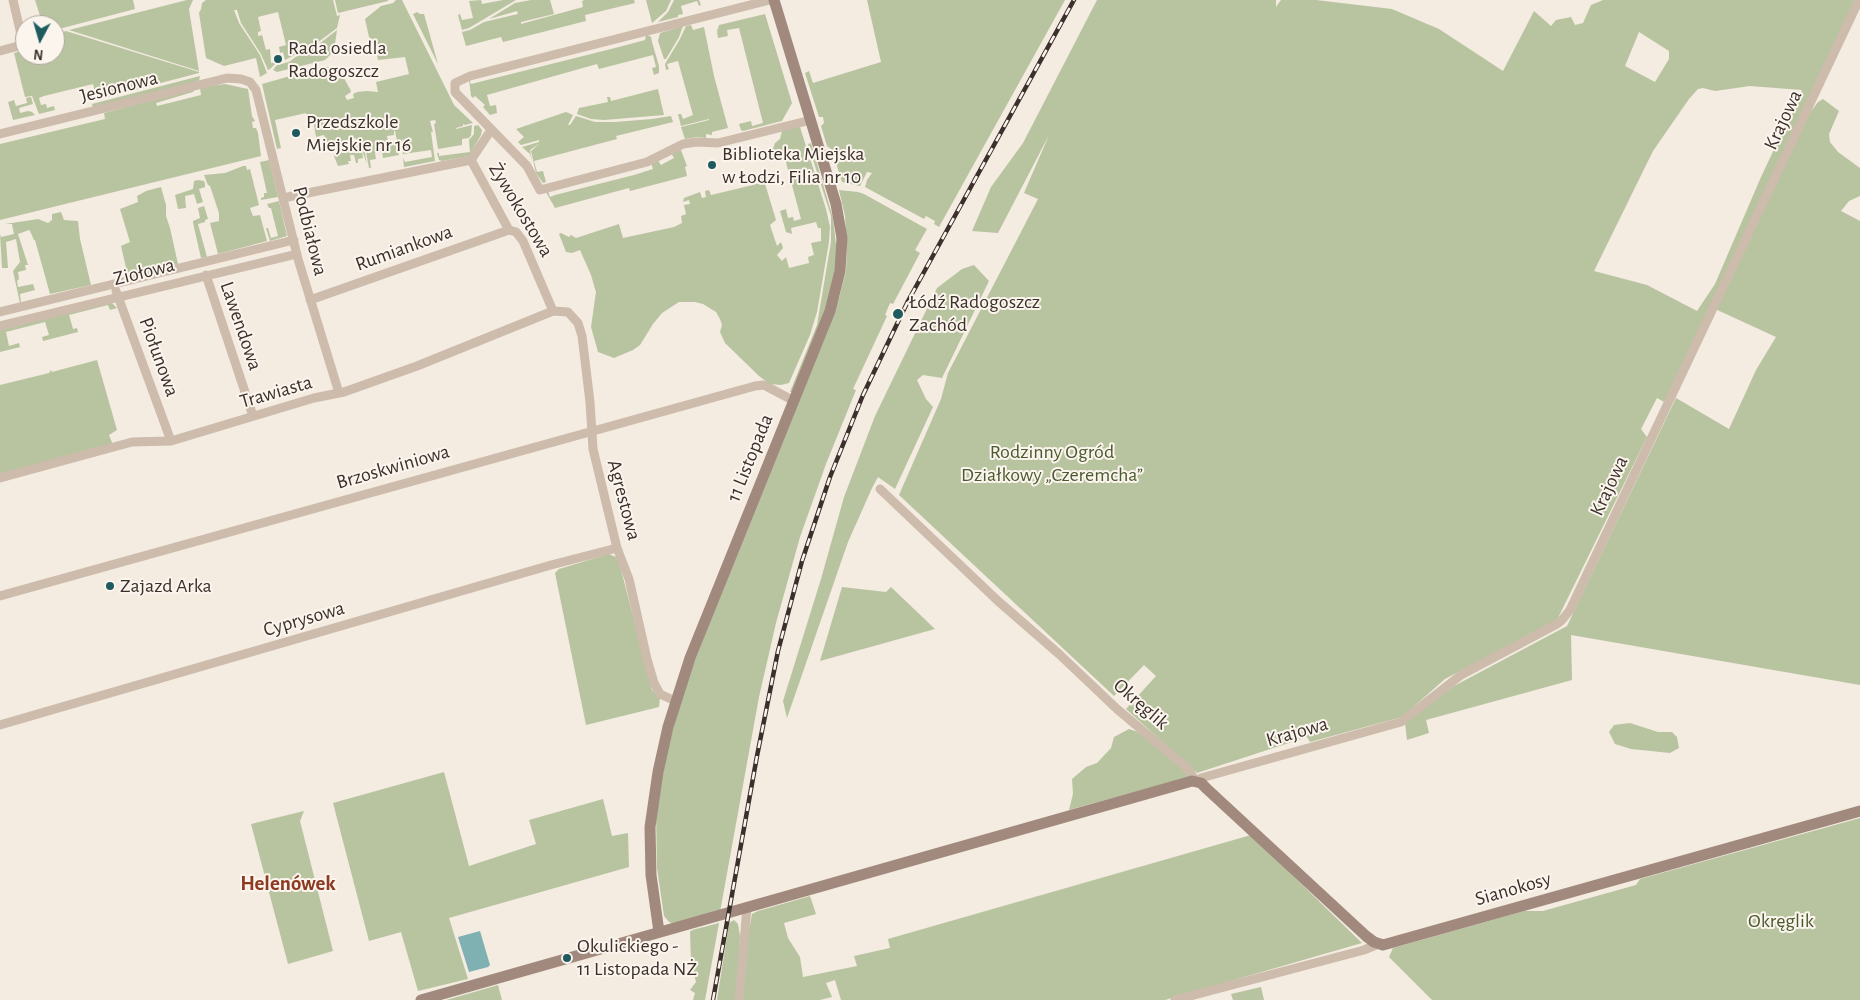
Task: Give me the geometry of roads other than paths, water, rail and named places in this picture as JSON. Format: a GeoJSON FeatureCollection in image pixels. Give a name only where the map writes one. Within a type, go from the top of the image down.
{"type":"FeatureCollection","features":[{"type":"Feature","properties":{"kind":"street"},"geometry":{"type":"LineString","coordinates":[[0,51],[22,45],[23,41],[12,0]]}},
{"type":"Feature","properties":{"kind":"street"},"geometry":{"type":"LineString","coordinates":[[772,0],[470,76],[458,81],[454,92],[526,166],[540,190],[646,162],[683,144],[697,142],[718,143],[811,120]]}},
{"type":"Feature","properties":{"kind":"street","name":"11 Listopada"},"geometry":{"type":"LineString","coordinates":[[659,932],[650,868],[651,818],[660,758],[675,701],[696,642],[834,299],[842,259],[839,214],[772,0]]}},
{"type":"Feature","properties":{"kind":"street","name":"Krajowa"},"geometry":{"type":"LineString","coordinates":[[1196,781],[1201,778],[1401,722],[1461,675],[1556,624],[1565,616],[1858,0]]}},
{"type":"Feature","properties":{"kind":"street","name":"Jesionowa"},"geometry":{"type":"LineString","coordinates":[[0,134],[227,78],[246,80]]}},
{"type":"Feature","properties":{"kind":"street","name":"Podbiałowa"},"geometry":{"type":"LineString","coordinates":[[246,80],[256,90],[297,254],[340,393]]}},
{"type":"Feature","properties":{"kind":"street","name":"Żywokostowa"},"geometry":{"type":"LineString","coordinates":[[491,130],[476,156],[471,160],[509,230],[516,232],[523,241],[553,311]]}},
{"type":"Feature","properties":{"kind":"street"},"geometry":{"type":"LineString","coordinates":[[283,198],[471,160]]}},
{"type":"Feature","properties":{"kind":"street","name":"Rumiankowa"},"geometry":{"type":"LineString","coordinates":[[310,300],[509,230]]}},
{"type":"Feature","properties":{"kind":"street","name":"Ziołowa"},"geometry":{"type":"LineString","coordinates":[[0,312],[294,240]]}},
{"type":"Feature","properties":{"kind":"street","name":"Ziołowa"},"geometry":{"type":"LineString","coordinates":[[0,326],[297,254]]}},
{"type":"Feature","properties":{"kind":"street","name":"Lawendowa"},"geometry":{"type":"LineString","coordinates":[[206,275],[254,416]]}},
{"type":"Feature","properties":{"kind":"street","name":"Piołunowa"},"geometry":{"type":"LineString","coordinates":[[112,285],[119,296],[136,350],[171,441]]}},
{"type":"Feature","properties":{"kind":"street","name":"Trawiasta"},"geometry":{"type":"LineString","coordinates":[[0,478],[132,442],[171,441],[314,398],[340,393],[417,366],[553,311]]}},
{"type":"Feature","properties":{"kind":"street","name":"Agrestowa"},"geometry":{"type":"LineString","coordinates":[[553,311],[570,312],[576,318],[580,328],[590,402],[593,453],[617,548],[629,580],[654,683],[660,694],[675,701]]}},
{"type":"Feature","properties":{"kind":"street","name":"Brzoskwiniowa"},"geometry":{"type":"LineString","coordinates":[[0,596],[755,386],[764,385],[794,401]]}},
{"type":"Feature","properties":{"kind":"street","name":"Okręglik"},"geometry":{"type":"LineString","coordinates":[[880,489],[998,601],[1187,768],[1196,781],[1366,936],[1378,944]]}},
{"type":"Feature","properties":{"kind":"street","name":"Cyprysowa"},"geometry":{"type":"LineString","coordinates":[[0,726],[551,565],[617,548]]}},
{"type":"Feature","properties":{"kind":"street"},"geometry":{"type":"LineString","coordinates":[[421,1000],[963,845],[1196,781]]}},
{"type":"Feature","properties":{"kind":"street","name":"Sianokosy"},"geometry":{"type":"LineString","coordinates":[[1175,1000],[1364,950],[1378,944],[1398,941],[1860,811]]}},
{"type":"Feature","properties":{"kind":"street"},"geometry":{"type":"LineString","coordinates":[[739,1000],[747,908]]}},
{"type":"Feature","properties":{"kind":"water"},"geometry":{"type":"Polygon","coordinates":[[[480,931],[490,965],[469,972],[458,937],[480,931]]]}},
{"type":"Feature","properties":{"kind":"railway"},"geometry":{"type":"LineString","coordinates":[[713,1000],[778,651],[802,561],[830,477],[863,395],[908,301],[1074,0]]}},
{"type":"Feature","properties":{"kind":"place","name":"Rada osiedla Radogoszcz"},"geometry":{"type":"Point","coordinates":[278,59]}},
{"type":"Feature","properties":{"kind":"place","name":"Przedszkole Miejskie nr 16"},"geometry":{"type":"Point","coordinates":[296,133]}},
{"type":"Feature","properties":{"kind":"place","name":"Biblioteka Miejska w Łodzi, Filia nr 10"},"geometry":{"type":"Point","coordinates":[712,165]}},
{"type":"Feature","properties":{"kind":"place","name":"Łódź Radogoszcz Zachód"},"geometry":{"type":"Point","coordinates":[898,314]}},
{"type":"Feature","properties":{"kind":"place","name":"Zajazd Arka"},"geometry":{"type":"Point","coordinates":[110,586]}},
{"type":"Feature","properties":{"kind":"place","name":"Okulickiego - 11 Listopada NŻ"},"geometry":{"type":"Point","coordinates":[567,958]}},
{"type":"Feature","properties":{"kind":"district","name":"Helenówek"},"geometry":{"type":"Point","coordinates":[288,884]}},
{"type":"Feature","properties":{"kind":"park label","name":"Rodzinny Ogród Działkowy „Czeremcha”"},"geometry":{"type":"Point","coordinates":[1052,464]}}]}
